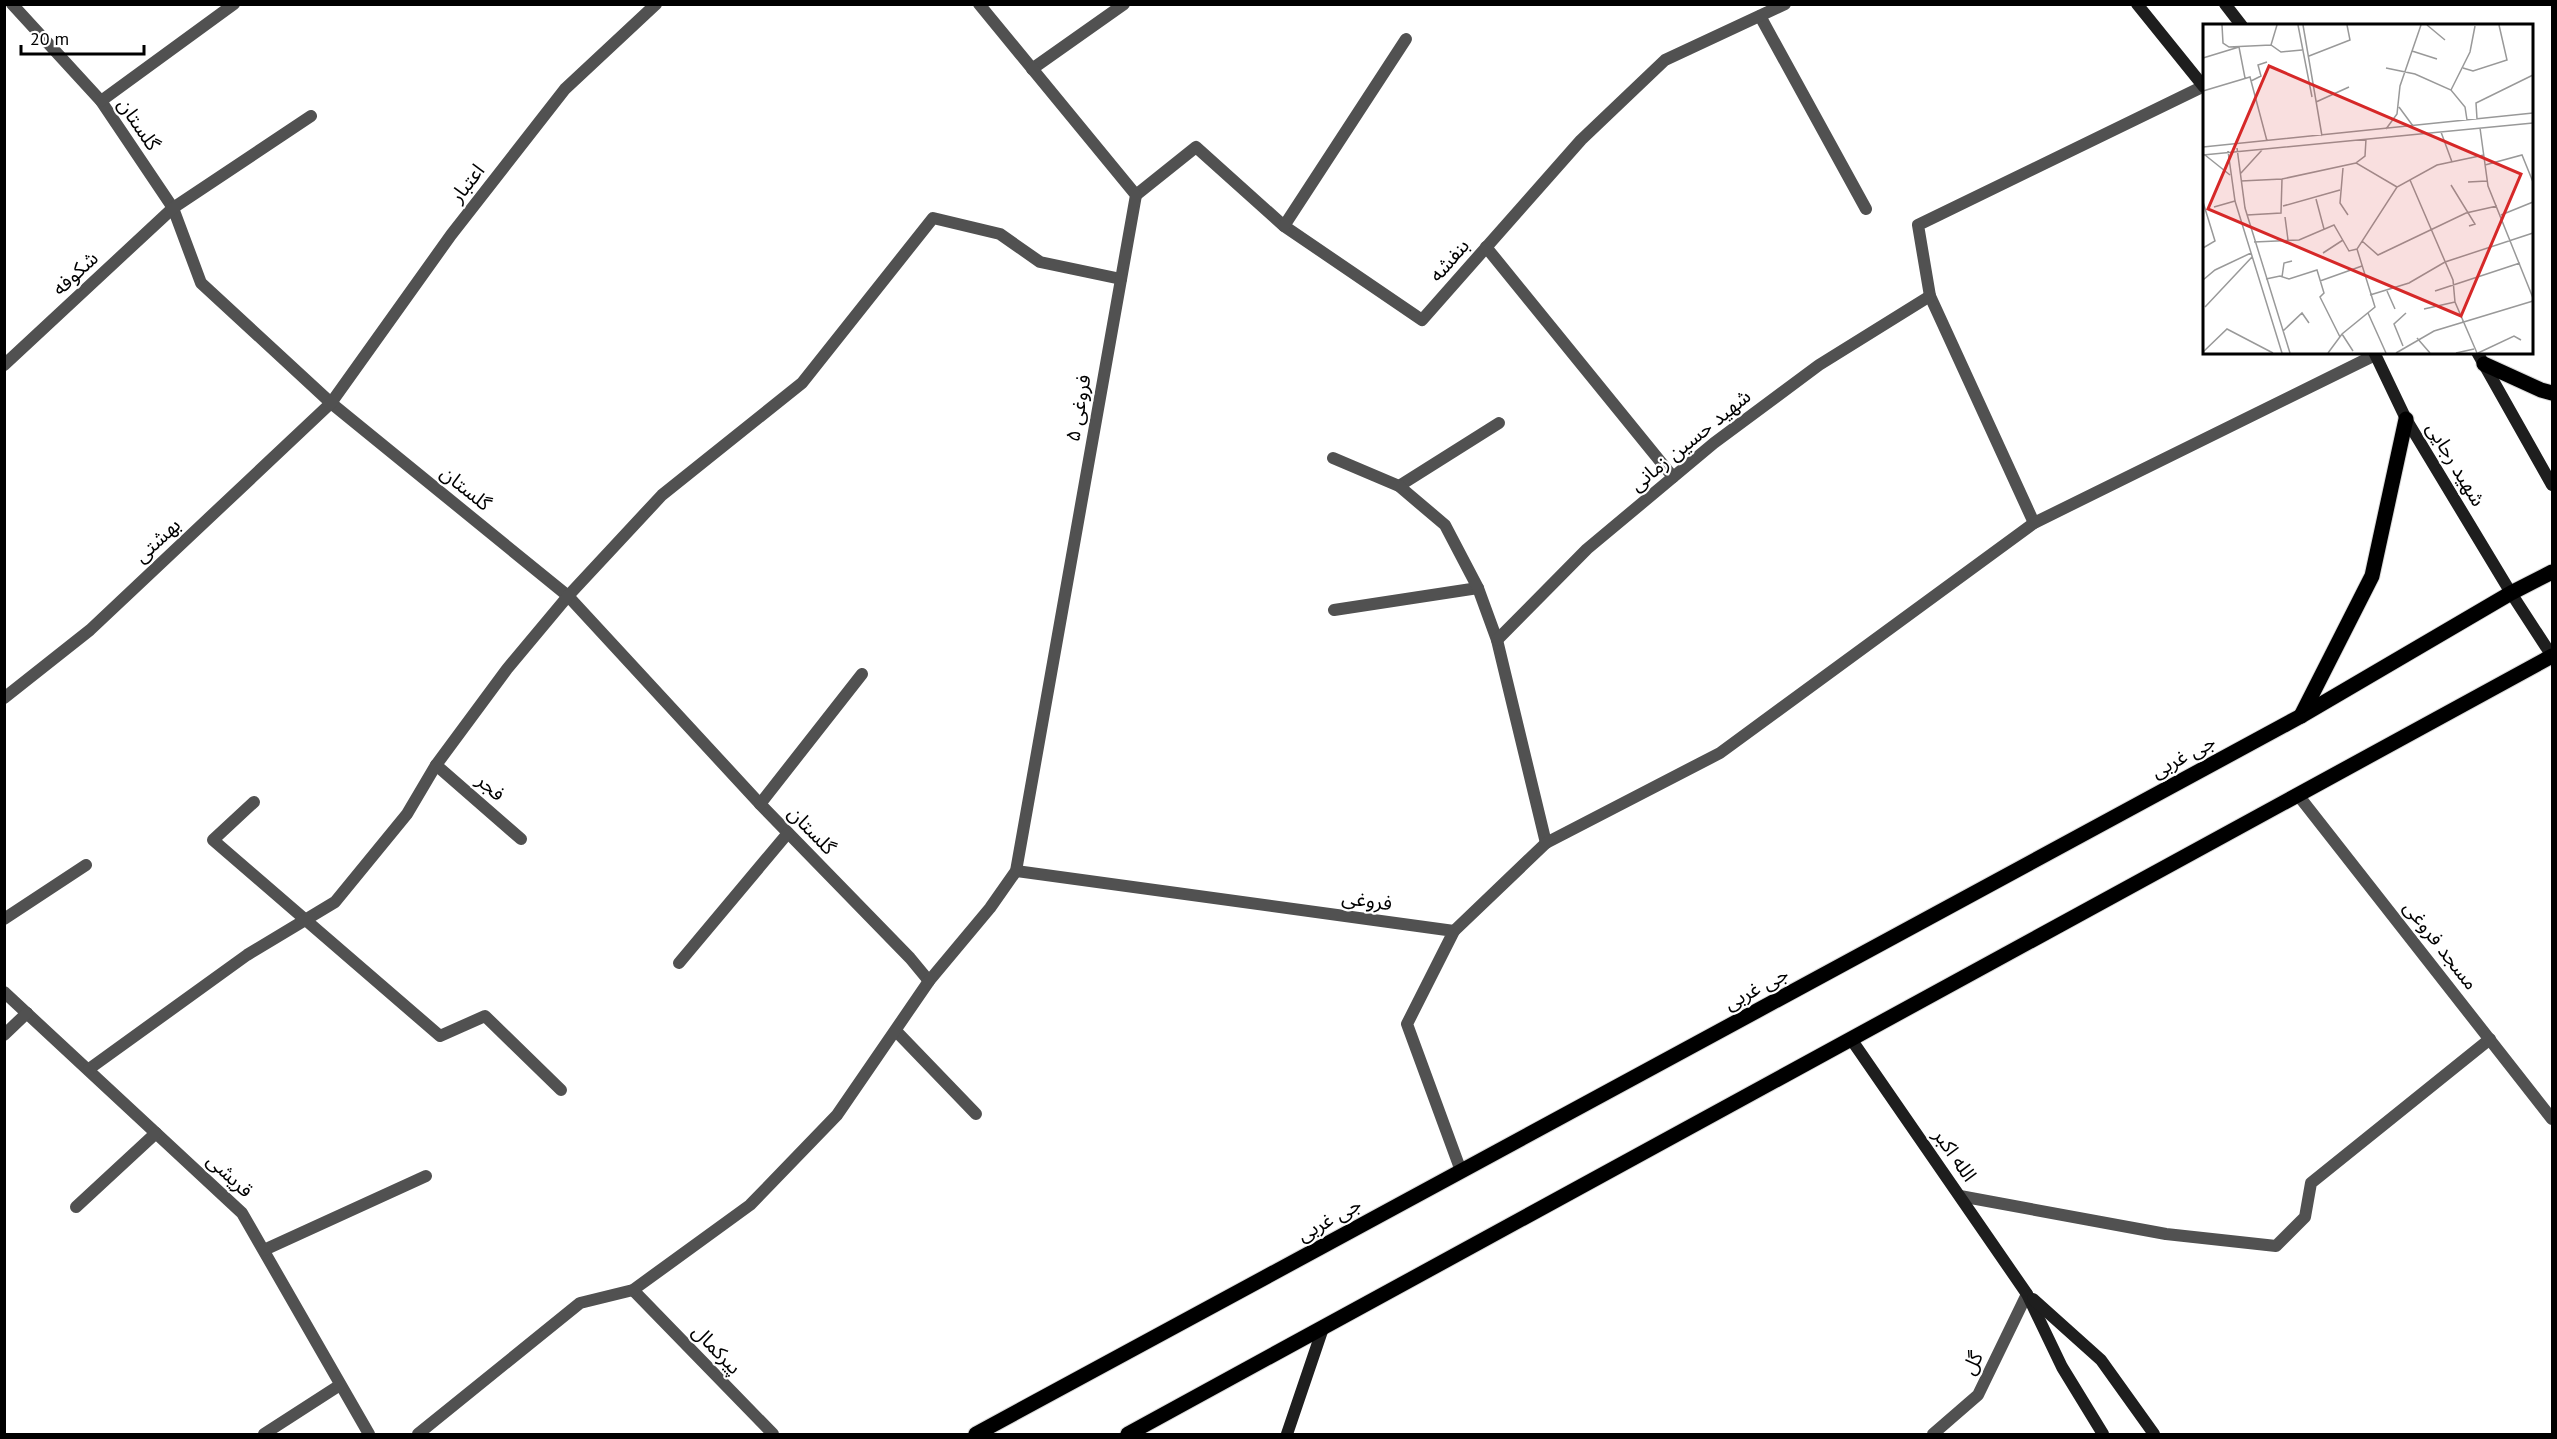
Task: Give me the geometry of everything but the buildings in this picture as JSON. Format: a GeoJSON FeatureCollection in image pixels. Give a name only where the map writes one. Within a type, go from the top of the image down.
{"type":"FeatureCollection","features":[{"type":"Feature","properties":{"kind":"main road"},"geometry":{"type":"LineString","coordinates":[[2138,4],[2203,85]]}},
{"type":"Feature","properties":{"kind":"main road"},"geometry":{"type":"LineString","coordinates":[[2224,4],[2240,24]]}},
{"type":"Feature","properties":{"kind":"main road","name":"شهید رجایی"},"geometry":{"type":"LineString","coordinates":[[2374,354],[2406,419],[2511,593],[2552,656]]}},
{"type":"Feature","properties":{"kind":"main road"},"geometry":{"type":"LineString","coordinates":[[2481,358],[2541,390],[2553,393]]}},
{"type":"Feature","properties":{"kind":"main road"},"geometry":{"type":"LineString","coordinates":[[2481,358],[2553,484]]}},
{"type":"Feature","properties":{"kind":"main road"},"geometry":{"type":"LineString","coordinates":[[2301,716],[2372,576],[2406,419]]}},
{"type":"Feature","properties":{"kind":"main road","name":"جی غربی"},"geometry":{"type":"LineString","coordinates":[[976,1434],[2301,716],[2511,593],[2553,572]]}},
{"type":"Feature","properties":{"kind":"main road"},"geometry":{"type":"LineString","coordinates":[[1128,1434],[2552,656]]}},
{"type":"Feature","properties":{"kind":"main road","name":"الله اکبر"},"geometry":{"type":"LineString","coordinates":[[1851,1039],[2027,1294],[2062,1367],[2103,1434]]}},
{"type":"Feature","properties":{"kind":"main road","name":"الله اکبر"},"geometry":{"type":"LineString","coordinates":[[2027,1294],[2101,1360],[2154,1434]]}},
{"type":"Feature","properties":{"kind":"main road"},"geometry":{"type":"LineString","coordinates":[[1287,1434],[1323,1328]]}},
{"type":"Feature","properties":{"kind":"street","name":"گلستان"},"geometry":{"type":"LineString","coordinates":[[12,4],[101,101],[173,208],[201,282],[331,404],[568,596],[760,804],[910,958],[929,981]]}},
{"type":"Feature","properties":{"kind":"street"},"geometry":{"type":"LineString","coordinates":[[101,101],[234,4]]}},
{"type":"Feature","properties":{"kind":"street","name":"اعتبار"},"geometry":{"type":"LineString","coordinates":[[331,404],[451,235],[565,89],[656,4]]}},
{"type":"Feature","properties":{"kind":"street"},"geometry":{"type":"LineString","coordinates":[[979,4],[1136,195]]}},
{"type":"Feature","properties":{"kind":"street"},"geometry":{"type":"LineString","coordinates":[[1032,69],[1124,4]]}},
{"type":"Feature","properties":{"kind":"street","name":"بنفشه"},"geometry":{"type":"LineString","coordinates":[[1136,195],[1196,147],[1284,226],[1422,320],[1581,140],[1665,60],[1785,4]]}},
{"type":"Feature","properties":{"kind":"street"},"geometry":{"type":"LineString","coordinates":[[1760,16],[1866,209]]}},
{"type":"Feature","properties":{"kind":"street"},"geometry":{"type":"LineString","coordinates":[[1284,226],[1406,39]]}},
{"type":"Feature","properties":{"kind":"street"},"geometry":{"type":"LineString","coordinates":[[2034,523],[1930,296],[1918,225],[2203,86]]}},
{"type":"Feature","properties":{"kind":"street","name":"شکوفه"},"geometry":{"type":"LineString","coordinates":[[4,365],[173,208],[311,116]]}},
{"type":"Feature","properties":{"kind":"street","name":"فروغی ۵"},"geometry":{"type":"LineString","coordinates":[[1016,871],[1136,195]]}},
{"type":"Feature","properties":{"kind":"street"},"geometry":{"type":"LineString","coordinates":[[89,1069],[247,955],[334,902],[407,814],[436,765],[507,669],[568,596],[662,495],[802,383],[933,218],[1000,234],[1040,262],[1121,279]]}},
{"type":"Feature","properties":{"kind":"street"},"geometry":{"type":"LineString","coordinates":[[1486,247],[1673,477]]}},
{"type":"Feature","properties":{"kind":"street","name":"شهید حسین زمانی"},"geometry":{"type":"LineString","coordinates":[[1497,640],[1587,549],[1713,442],[1819,365],[1930,296]]}},
{"type":"Feature","properties":{"kind":"street"},"geometry":{"type":"LineString","coordinates":[[1461,1171],[1407,1024],[1454,931],[1546,843],[1720,753],[2034,523],[2374,354]]}},
{"type":"Feature","properties":{"kind":"street","name":"بهشتی"},"geometry":{"type":"LineString","coordinates":[[4,698],[90,630],[331,404]]}},
{"type":"Feature","properties":{"kind":"street"},"geometry":{"type":"LineString","coordinates":[[1399,486],[1499,423]]}},
{"type":"Feature","properties":{"kind":"street"},"geometry":{"type":"LineString","coordinates":[[1333,458],[1399,486],[1445,525],[1478,588],[1497,640],[1546,843]]}},
{"type":"Feature","properties":{"kind":"street"},"geometry":{"type":"LineString","coordinates":[[1334,610],[1478,588]]}},
{"type":"Feature","properties":{"kind":"street"},"geometry":{"type":"LineString","coordinates":[[760,804],[862,674]]}},
{"type":"Feature","properties":{"kind":"street","name":"فجر"},"geometry":{"type":"LineString","coordinates":[[436,765],[521,839]]}},
{"type":"Feature","properties":{"kind":"street","name":"مسجد فروغی"},"geometry":{"type":"LineString","coordinates":[[2298,795],[2553,1119]]}},
{"type":"Feature","properties":{"kind":"street"},"geometry":{"type":"LineString","coordinates":[[254,802],[213,840],[440,1036],[485,1016],[561,1090]]}},
{"type":"Feature","properties":{"kind":"street"},"geometry":{"type":"LineString","coordinates":[[679,963],[788,833]]}},
{"type":"Feature","properties":{"kind":"street"},"geometry":{"type":"LineString","coordinates":[[4,919],[86,865]]}},
{"type":"Feature","properties":{"kind":"street"},"geometry":{"type":"LineString","coordinates":[[418,1434],[580,1303],[633,1290],[750,1205],[837,1114],[929,981],[990,908],[1016,871]]}},
{"type":"Feature","properties":{"kind":"street","name":"فروغی"},"geometry":{"type":"LineString","coordinates":[[1016,871],[1454,931]]}},
{"type":"Feature","properties":{"kind":"street","name":"قریشی"},"geometry":{"type":"LineString","coordinates":[[4,992],[242,1213],[369,1434]]}},
{"type":"Feature","properties":{"kind":"street"},"geometry":{"type":"LineString","coordinates":[[4,1035],[27,1012]]}},
{"type":"Feature","properties":{"kind":"street"},"geometry":{"type":"LineString","coordinates":[[896,1031],[976,1114]]}},
{"type":"Feature","properties":{"kind":"street"},"geometry":{"type":"LineString","coordinates":[[1960,1196],[2166,1234],[2276,1246],[2306,1217],[2311,1183],[2490,1040]]}},
{"type":"Feature","properties":{"kind":"street"},"geometry":{"type":"LineString","coordinates":[[76,1206],[156,1133]]}},
{"type":"Feature","properties":{"kind":"street"},"geometry":{"type":"LineString","coordinates":[[264,1250],[426,1176]]}},
{"type":"Feature","properties":{"kind":"street","name":"پیرکمال"},"geometry":{"type":"LineString","coordinates":[[633,1290],[773,1434]]}},
{"type":"Feature","properties":{"kind":"street","name":"گل"},"geometry":{"type":"LineString","coordinates":[[1933,1434],[1978,1395],[2027,1294]]}},
{"type":"Feature","properties":{"kind":"street"},"geometry":{"type":"LineString","coordinates":[[264,1434],[340,1385]]}}]}
